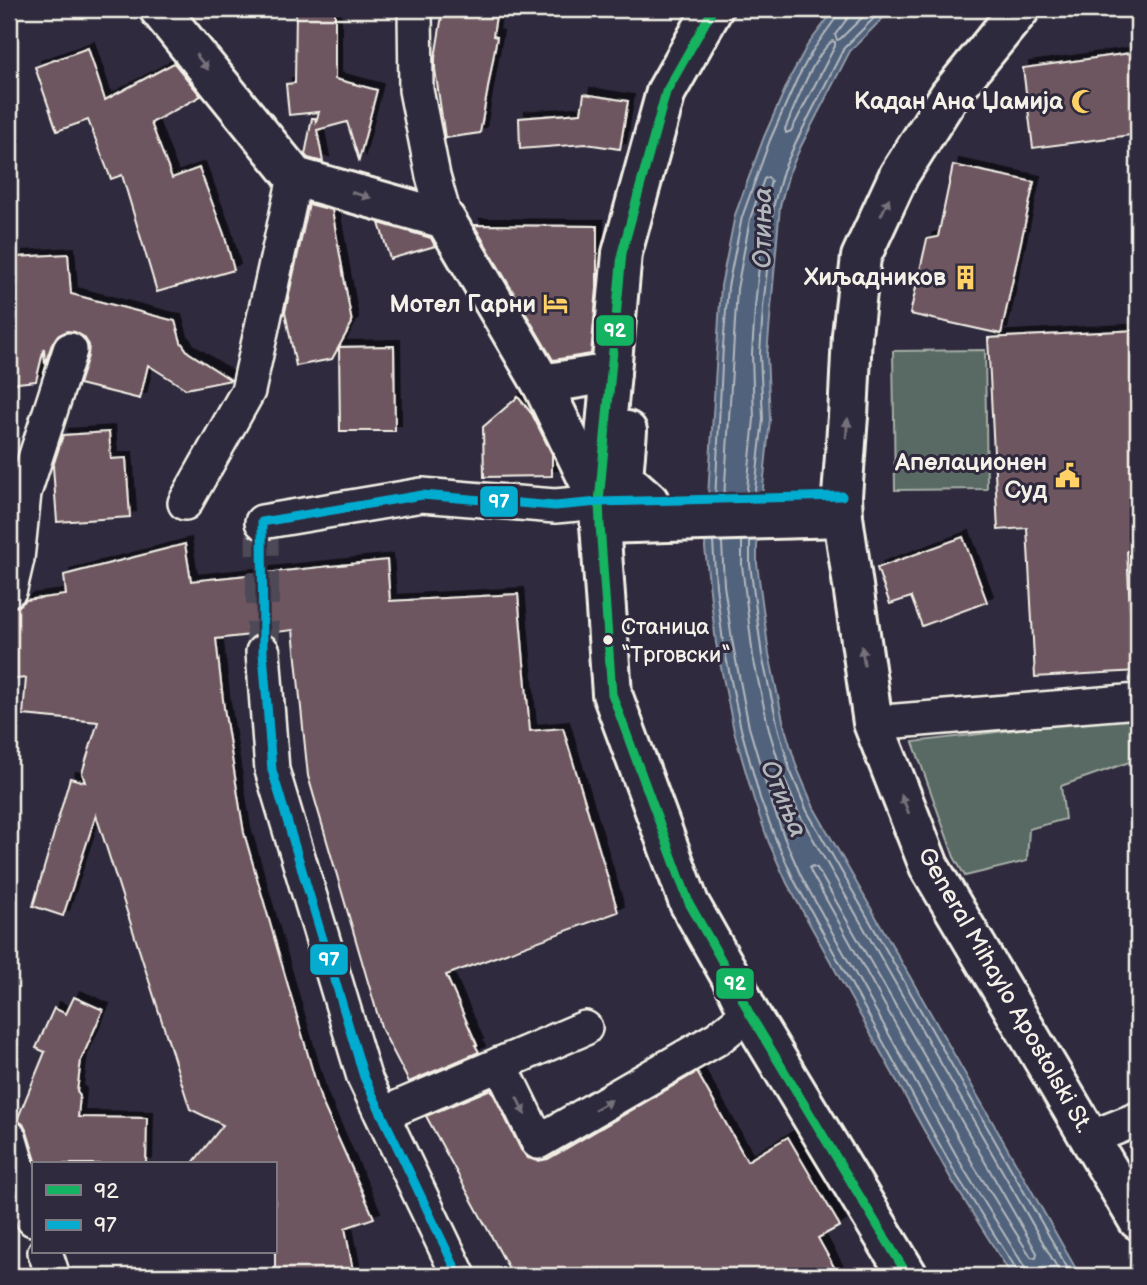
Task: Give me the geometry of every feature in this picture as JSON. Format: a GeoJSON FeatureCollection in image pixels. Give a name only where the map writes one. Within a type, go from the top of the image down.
{"type":"FeatureCollection","features":[{"type":"Feature","properties":{"kind":"street"},"geometry":{"type":"LineString","coordinates":[[159,9],[295,177],[445,219]]}},
{"type":"Feature","properties":{"kind":"street"},"geometry":{"type":"LineString","coordinates":[[415,9],[416,90],[433,176],[445,219],[542,384],[565,430],[600,513]]}},
{"type":"Feature","properties":{"kind":"street"},"geometry":{"type":"LineString","coordinates":[[713,9],[666,92],[622,253],[600,513],[612,694],[689,903],[749,1013],[908,1276]]}},
{"type":"Feature","properties":{"kind":"street"},"geometry":{"type":"LineString","coordinates":[[659,508],[623,478],[640,256],[684,98],[734,9]]}},
{"type":"Feature","properties":{"kind":"street","name":"General Mihaylo Apostolski St."},"geometry":{"type":"LineString","coordinates":[[1020,9],[949,96],[900,175],[862,257],[852,335],[842,507],[873,723],[929,866],[1138,1220]]}},
{"type":"Feature","properties":{"kind":"street"},"geometry":{"type":"LineString","coordinates":[[185,503],[248,391],[295,177]]}},
{"type":"Feature","properties":{"kind":"street"},"geometry":{"type":"LineString","coordinates":[[9,589],[18,559],[24,493],[71,350]]}},
{"type":"Feature","properties":{"kind":"street"},"geometry":{"type":"LineString","coordinates":[[542,384],[611,373]]}},
{"type":"Feature","properties":{"kind":"street"},"geometry":{"type":"LineString","coordinates":[[565,430],[606,438]]}},
{"type":"Feature","properties":{"kind":"street"},"geometry":{"type":"LineString","coordinates":[[262,522],[422,495],[555,506],[600,513],[659,508],[842,507]]}},
{"type":"Feature","properties":{"kind":"street"},"geometry":{"type":"LineString","coordinates":[[263,652],[272,770],[365,1077],[459,1276]]}},
{"type":"Feature","properties":{"kind":"street"},"geometry":{"type":"LineString","coordinates":[[873,723],[1138,701]]}},
{"type":"Feature","properties":{"kind":"street"},"geometry":{"type":"LineString","coordinates":[[500,1064],[538,1142],[718,1038],[749,1013]]}},
{"type":"Feature","properties":{"kind":"street"},"geometry":{"type":"LineString","coordinates":[[383,1114],[584,1028]]}},
{"type":"Feature","properties":{"kind":"street"},"geometry":{"type":"LineString","coordinates":[[1090,1139],[1138,1119]]}},
{"type":"Feature","properties":{"kind":"street"},"geometry":{"type":"LineString","coordinates":[[9,1137],[32,1216]]}},
{"type":"Feature","properties":{"kind":"street"},"geometry":{"type":"LineString","coordinates":[[46,1254],[53,1276]]}},
{"type":"Feature","properties":{"kind":"green space"},"geometry":{"type":"Polygon","coordinates":[[[985,350],[987,489],[895,490],[893,351],[985,350]]]}},
{"type":"Feature","properties":{"kind":"green space"},"geometry":{"type":"Polygon","coordinates":[[[1138,715],[1138,759],[1061,786],[1065,819],[1029,829],[1027,861],[965,876],[954,857],[913,742],[1138,715]]]}},
{"type":"Feature","properties":{"kind":"water","name":"Отиња"},"geometry":{"type":"Polygon","coordinates":[[[835,9],[892,9],[850,51],[801,146],[789,173],[780,206],[767,354],[770,419],[757,546],[769,654],[784,725],[797,768],[814,808],[1080,1276],[1012,1276],[951,1179],[787,883],[769,843],[734,731],[716,643],[705,548],[721,286],[735,215],[764,137],[807,46],[835,9]]]}},
{"type":"Feature","properties":{"kind":"building"},"geometry":{"type":"Polygon","coordinates":[[[296,9],[335,9],[335,79],[377,90],[359,160],[347,122],[317,130],[323,162],[305,155],[312,118],[315,118],[316,122],[319,112],[289,115],[286,84],[295,83],[296,9]]]}},
{"type":"Feature","properties":{"kind":"building"},"geometry":{"type":"Polygon","coordinates":[[[443,9],[497,9],[493,36],[497,37],[480,133],[445,138],[435,69],[443,9]]]}},
{"type":"Feature","properties":{"kind":"building"},"geometry":{"type":"Polygon","coordinates":[[[88,48],[105,100],[174,63],[201,96],[151,123],[172,178],[199,168],[224,234],[234,270],[157,292],[122,175],[111,179],[88,120],[57,131],[35,67],[88,48]]]}},
{"type":"Feature","properties":{"kind":"building","name":"Кадан Ана Џамија"},"geometry":{"type":"Polygon","coordinates":[[[1138,52],[1138,134],[1033,148],[1023,68],[1138,52]]]}},
{"type":"Feature","properties":{"kind":"building"},"geometry":{"type":"Polygon","coordinates":[[[584,94],[628,101],[620,149],[586,144],[520,149],[519,118],[581,113],[584,94]]]}},
{"type":"Feature","properties":{"kind":"building","name":"Хиљадников"},"geometry":{"type":"Polygon","coordinates":[[[953,165],[1034,182],[1001,334],[910,314],[927,239],[938,237],[953,165]]]}},
{"type":"Feature","properties":{"kind":"building"},"geometry":{"type":"Polygon","coordinates":[[[309,204],[332,210],[352,323],[332,359],[296,366],[285,312],[309,204]]]}},
{"type":"Feature","properties":{"kind":"building"},"geometry":{"type":"Polygon","coordinates":[[[379,223],[431,238],[435,246],[390,259],[379,223]]]}},
{"type":"Feature","properties":{"kind":"building","name":"Мотел Гарни"},"geometry":{"type":"Polygon","coordinates":[[[474,225],[597,226],[597,288],[591,354],[553,360],[474,225]]]}},
{"type":"Feature","properties":{"kind":"building"},"geometry":{"type":"Polygon","coordinates":[[[68,254],[71,294],[175,321],[181,342],[188,352],[231,380],[186,389],[148,365],[140,399],[79,384],[89,345],[84,337],[67,331],[57,336],[45,364],[44,348],[36,381],[9,384],[9,283],[18,283],[17,257],[68,254]]]}},
{"type":"Feature","properties":{"kind":"building","name":"Апелационен Суд"},"geometry":{"type":"Polygon","coordinates":[[[1138,330],[1138,550],[1127,551],[1130,609],[1138,608],[1138,671],[1035,677],[1027,528],[998,530],[988,338],[1138,330]]]}},
{"type":"Feature","properties":{"kind":"building"},"geometry":{"type":"Polygon","coordinates":[[[394,346],[395,431],[340,431],[339,347],[394,346]]]}},
{"type":"Feature","properties":{"kind":"building"},"geometry":{"type":"Polygon","coordinates":[[[518,397],[532,414],[552,454],[552,476],[484,477],[483,427],[518,397]]]}},
{"type":"Feature","properties":{"kind":"building"},"geometry":{"type":"Polygon","coordinates":[[[109,432],[111,459],[126,458],[130,517],[57,522],[53,466],[63,435],[109,432]]]}},
{"type":"Feature","properties":{"kind":"building"},"geometry":{"type":"Polygon","coordinates":[[[963,537],[987,602],[922,626],[911,597],[890,604],[877,568],[963,537]]]}},
{"type":"Feature","properties":{"kind":"building"},"geometry":{"type":"Polygon","coordinates":[[[185,544],[191,581],[387,560],[390,601],[518,594],[530,731],[563,728],[618,912],[446,975],[479,1052],[409,1082],[382,1030],[308,776],[293,630],[216,639],[244,833],[321,1100],[374,1218],[345,1228],[354,1276],[275,1276],[276,1162],[194,1162],[223,1125],[190,1109],[96,815],[63,916],[33,906],[70,778],[85,782],[82,773],[98,722],[23,715],[26,678],[9,680],[9,608],[19,606],[26,600],[66,595],[64,575],[185,544]]]}},
{"type":"Feature","properties":{"kind":"building"},"geometry":{"type":"Polygon","coordinates":[[[74,997],[103,1010],[81,1060],[77,1091],[80,1095],[78,1117],[147,1118],[146,1162],[36,1162],[27,1132],[17,1120],[45,1052],[36,1048],[54,1008],[66,1014],[74,997]]]}},
{"type":"Feature","properties":{"kind":"building"},"geometry":{"type":"Polygon","coordinates":[[[697,1072],[747,1161],[788,1137],[840,1226],[818,1238],[839,1276],[513,1276],[426,1116],[491,1089],[521,1150],[528,1158],[538,1161],[548,1159],[697,1072]]]}},
{"type":"Feature","properties":{"kind":"tunnel"},"geometry":{"type":"LineString","coordinates":[[262,522],[263,652]]}},
{"type":"Feature","properties":{"kind":"transit line","name":"92"},"geometry":{"type":"LineString","coordinates":[[713,9],[666,92],[622,253],[599,502],[612,694],[689,903],[749,1013],[908,1276]]}},
{"type":"Feature","properties":{"kind":"transit line","name":"97"},"geometry":{"type":"LineString","coordinates":[[459,1276],[364,1077],[272,770],[263,652],[262,522],[422,495],[555,506],[599,502],[842,496]]}},
{"type":"Feature","properties":{"kind":"place","name":"Кадан Ана Џамија"},"geometry":{"type":"Point","coordinates":[1083,101]}},
{"type":"Feature","properties":{"kind":"place","name":"Хиљадников"},"geometry":{"type":"Point","coordinates":[966,277]}},
{"type":"Feature","properties":{"kind":"place","name":"Мотел Гарни"},"geometry":{"type":"Point","coordinates":[556,304]}},
{"type":"Feature","properties":{"kind":"place","name":"Апелационен Суд"},"geometry":{"type":"Point","coordinates":[1067,476]}},
{"type":"Feature","properties":{"kind":"place","name":"Станица “Трговски“"},"geometry":{"type":"Point","coordinates":[608,640]}}]}
